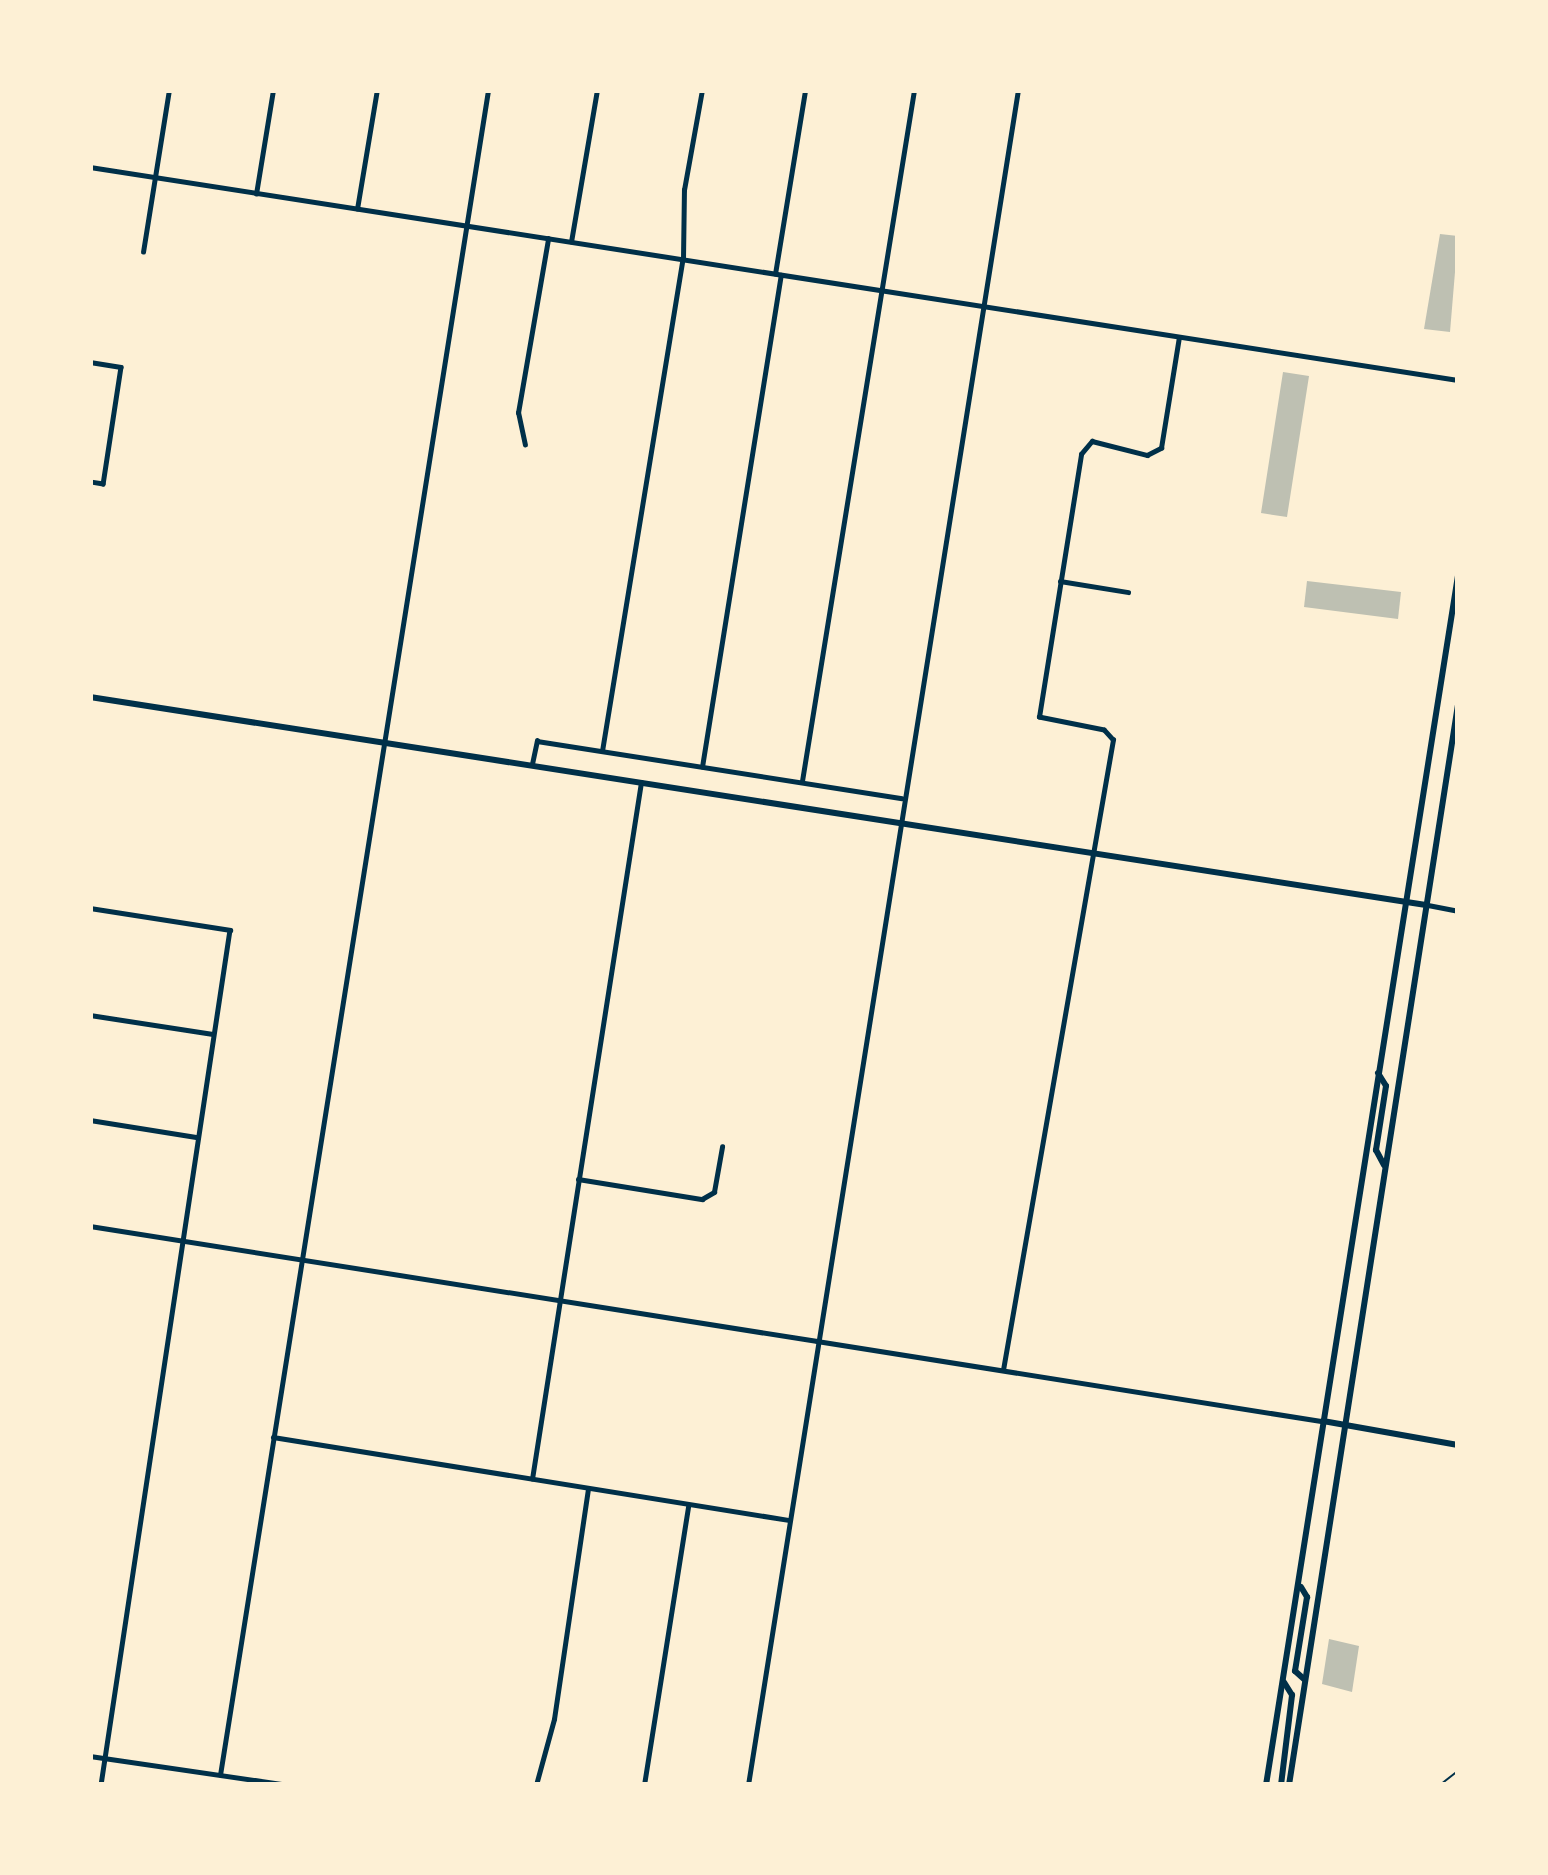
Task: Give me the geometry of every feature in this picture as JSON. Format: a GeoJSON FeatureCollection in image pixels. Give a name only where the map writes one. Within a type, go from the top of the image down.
{"type":"FeatureCollection","features":[{"type":"Feature","properties":{"kind":"main road"},"geometry":{"type":"LineString","coordinates":[[1266,1785],[1402,901],[1458,575]]}},
{"type":"Feature","properties":{"kind":"main road"},"geometry":{"type":"LineString","coordinates":[[90,697],[1427,905]]}},
{"type":"Feature","properties":{"kind":"main road"},"geometry":{"type":"LineString","coordinates":[[1285,1785],[1348,1426],[1384,1165],[1458,705]]}},
{"type":"Feature","properties":{"kind":"main road"},"geometry":{"type":"LineString","coordinates":[[1378,1073],[1386,1086],[1376,1150],[1384,1165]]}},
{"type":"Feature","properties":{"kind":"main road"},"geometry":{"type":"LineString","coordinates":[[1323,1421],[1458,1445]]}},
{"type":"Feature","properties":{"kind":"main road"},"geometry":{"type":"LineString","coordinates":[[1299,1584],[1306,1597],[1295,1671],[1304,1679]]}},
{"type":"Feature","properties":{"kind":"main road"},"geometry":{"type":"LineString","coordinates":[[1284,1682],[1292,1695],[1285,1785]]}},
{"type":"Feature","properties":{"kind":"street"},"geometry":{"type":"LineString","coordinates":[[142,252],[169,90]]}},
{"type":"Feature","properties":{"kind":"street"},"geometry":{"type":"LineString","coordinates":[[256,194],[273,90]]}},
{"type":"Feature","properties":{"kind":"street"},"geometry":{"type":"LineString","coordinates":[[357,209],[377,90]]}},
{"type":"Feature","properties":{"kind":"street"},"geometry":{"type":"LineString","coordinates":[[218,1785],[379,741],[488,90]]}},
{"type":"Feature","properties":{"kind":"street"},"geometry":{"type":"LineString","coordinates":[[571,242],[597,90]]}},
{"type":"Feature","properties":{"kind":"street"},"geometry":{"type":"LineString","coordinates":[[602,751],[683,260],[684,190],[702,90]]}},
{"type":"Feature","properties":{"kind":"street"},"geometry":{"type":"LineString","coordinates":[[702,767],[805,90]]}},
{"type":"Feature","properties":{"kind":"street"},"geometry":{"type":"LineString","coordinates":[[802,781],[914,90]]}},
{"type":"Feature","properties":{"kind":"street"},"geometry":{"type":"LineString","coordinates":[[748,1785],[898,820],[1018,90]]}},
{"type":"Feature","properties":{"kind":"street"},"geometry":{"type":"LineString","coordinates":[[90,167],[1458,380]]}},
{"type":"Feature","properties":{"kind":"street"},"geometry":{"type":"LineString","coordinates":[[525,445],[518,412],[548,238]]}},
{"type":"Feature","properties":{"kind":"street"},"geometry":{"type":"LineString","coordinates":[[1003,1370],[1111,734],[1039,717],[1060,581],[1084,444],[1147,455],[1160,448],[1179,338]]}},
{"type":"Feature","properties":{"kind":"street"},"geometry":{"type":"LineString","coordinates":[[90,362],[121,367],[103,484],[90,482]]}},
{"type":"Feature","properties":{"kind":"street"},"geometry":{"type":"LineString","coordinates":[[1060,581],[1128,592]]}},
{"type":"Feature","properties":{"kind":"street"},"geometry":{"type":"LineString","coordinates":[[532,764],[537,741],[902,798]]}},
{"type":"Feature","properties":{"kind":"street"},"geometry":{"type":"LineString","coordinates":[[532,1479],[641,782]]}},
{"type":"Feature","properties":{"kind":"street"},"geometry":{"type":"LineString","coordinates":[[1427,905],[1458,911]]}},
{"type":"Feature","properties":{"kind":"street"},"geometry":{"type":"LineString","coordinates":[[90,908],[230,930],[101,1785]]}},
{"type":"Feature","properties":{"kind":"street"},"geometry":{"type":"LineString","coordinates":[[90,1015],[213,1034]]}},
{"type":"Feature","properties":{"kind":"street"},"geometry":{"type":"LineString","coordinates":[[90,1120],[196,1137]]}},
{"type":"Feature","properties":{"kind":"street"},"geometry":{"type":"LineString","coordinates":[[578,1179],[702,1199],[714,1192],[722,1147]]}},
{"type":"Feature","properties":{"kind":"street"},"geometry":{"type":"LineString","coordinates":[[90,1226],[1323,1421]]}},
{"type":"Feature","properties":{"kind":"street"},"geometry":{"type":"LineString","coordinates":[[273,1437],[789,1520]]}},
{"type":"Feature","properties":{"kind":"street"},"geometry":{"type":"LineString","coordinates":[[536,1785],[554,1719],[589,1489]]}},
{"type":"Feature","properties":{"kind":"street"},"geometry":{"type":"LineString","coordinates":[[644,1785],[688,1505]]}},
{"type":"Feature","properties":{"kind":"street"},"geometry":{"type":"LineString","coordinates":[[90,1756],[288,1785]]}},
{"type":"Feature","properties":{"kind":"lane"},"geometry":{"type":"LineString","coordinates":[[1440,1785],[1458,1771]]}},
{"type":"Feature","properties":{"kind":"building"},"geometry":{"type":"Polygon","coordinates":[[[1440,234],[1458,236],[1450,332],[1424,329],[1440,234]]]}},
{"type":"Feature","properties":{"kind":"building"},"geometry":{"type":"Polygon","coordinates":[[[1283,372],[1309,376],[1287,517],[1261,513],[1283,372]]]}},
{"type":"Feature","properties":{"kind":"building"},"geometry":{"type":"Polygon","coordinates":[[[1307,581],[1401,592],[1398,619],[1304,607],[1307,581]]]}},
{"type":"Feature","properties":{"kind":"building"},"geometry":{"type":"Polygon","coordinates":[[[1329,1639],[1359,1646],[1352,1692],[1322,1684],[1329,1639]]]}}]}
